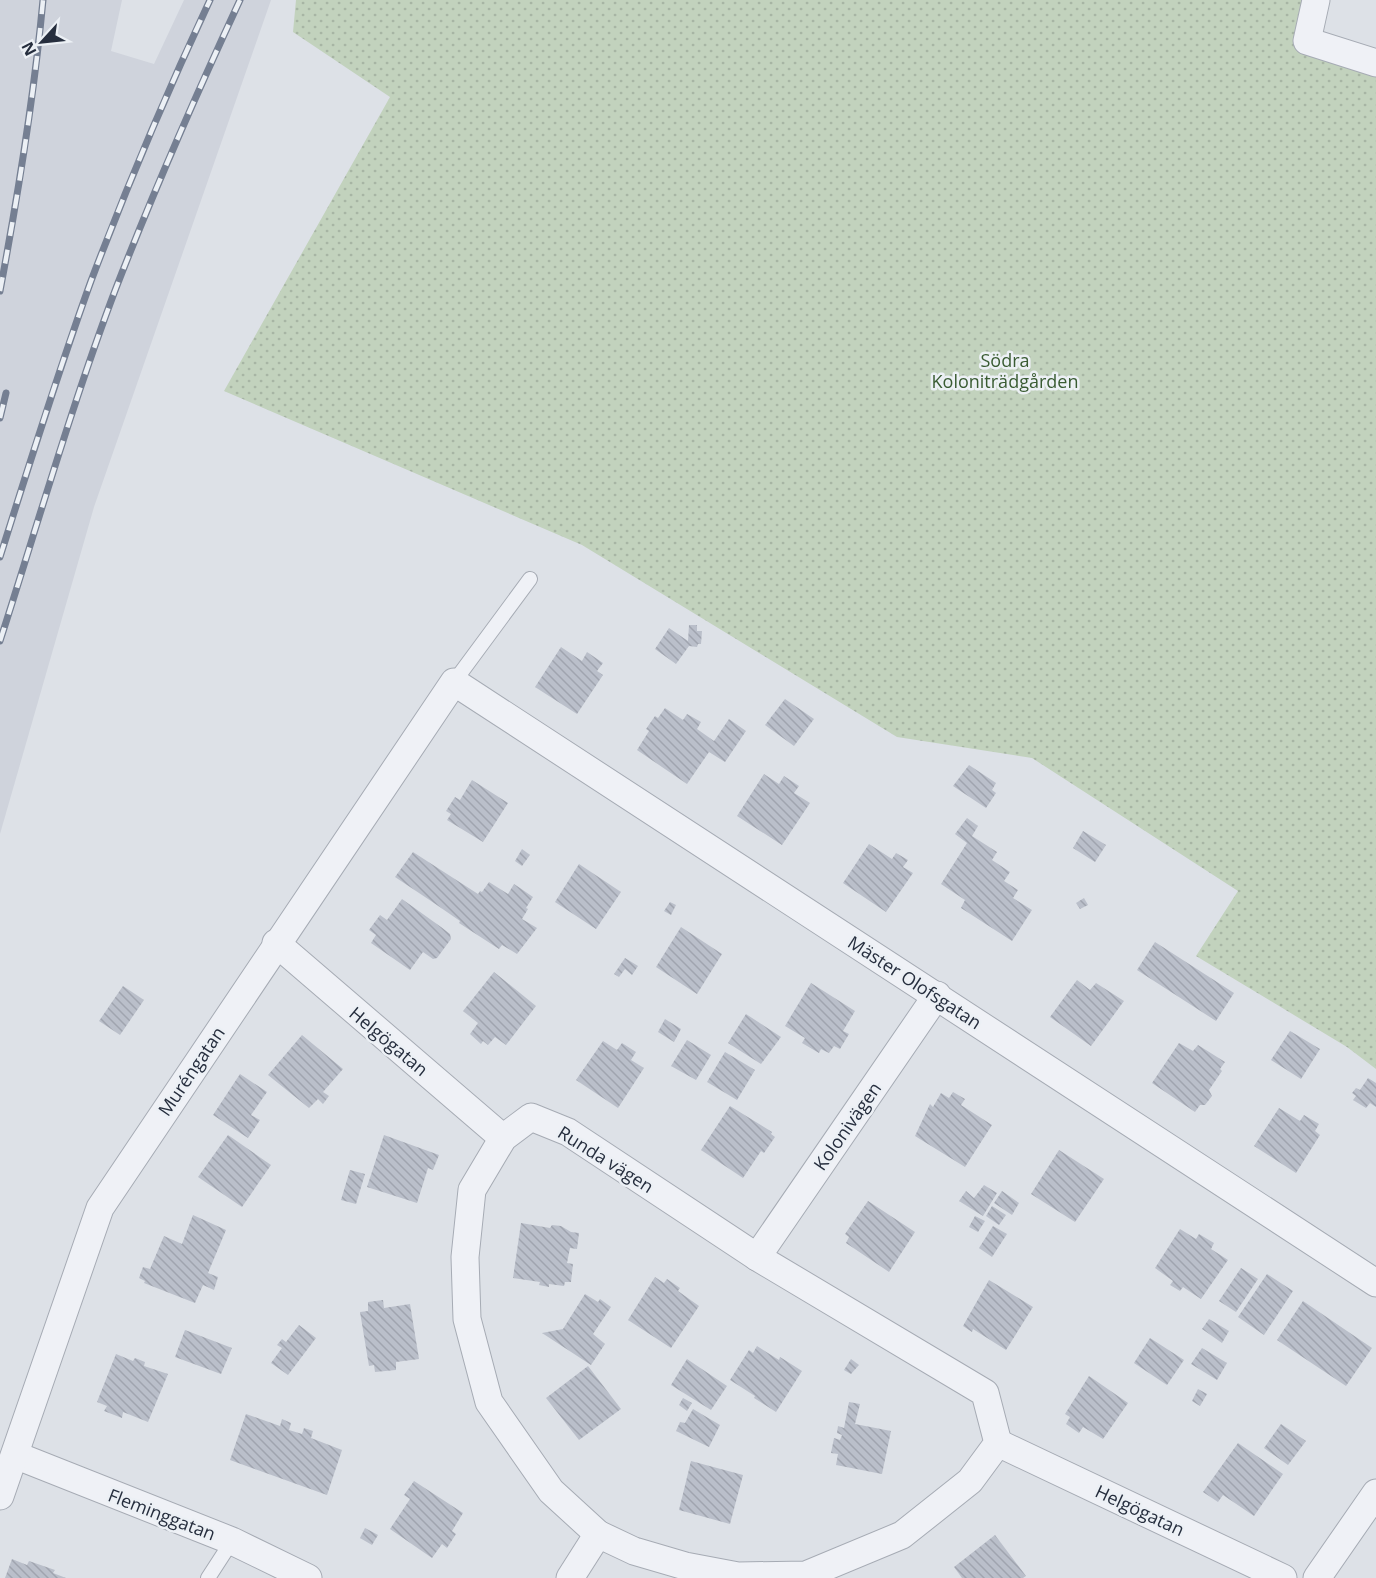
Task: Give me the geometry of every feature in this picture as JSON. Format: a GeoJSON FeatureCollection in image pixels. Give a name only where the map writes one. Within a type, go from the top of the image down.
{"type":"FeatureCollection","features":[{"type":"Feature","properties":{"kind":"street"},"geometry":{"type":"LineString","coordinates":[[1316,0],[1307,41],[1376,63]]}},
{"type":"Feature","properties":{"kind":"street","name":"Muréngatan"},"geometry":{"type":"LineString","coordinates":[[0,1496],[100,1208],[454,682]]}},
{"type":"Feature","properties":{"kind":"street","name":"Mäster Olofsgatan"},"geometry":{"type":"LineString","coordinates":[[454,682],[1376,1283]]}},
{"type":"Feature","properties":{"kind":"street","name":"Helgögatan"},"geometry":{"type":"LineString","coordinates":[[276,944],[503,1138]]}},
{"type":"Feature","properties":{"kind":"street","name":"Kolonivägen"},"geometry":{"type":"LineString","coordinates":[[758,1257],[937,995]]}},
{"type":"Feature","properties":{"kind":"street","name":"Runda vägen"},"geometry":{"type":"LineString","coordinates":[[531,1117],[568,1132],[758,1257],[985,1393],[998,1443],[970,1481],[902,1535],[806,1575],[738,1576],[685,1566],[634,1551],[598,1534],[551,1491],[489,1402],[467,1319],[465,1257],[472,1190],[503,1138],[531,1117]]}},
{"type":"Feature","properties":{"kind":"street","name":"Helgögatan"},"geometry":{"type":"LineString","coordinates":[[998,1443],[1283,1578]]}},
{"type":"Feature","properties":{"kind":"street","name":"Fleminggatan"},"geometry":{"type":"LineString","coordinates":[[15,1455],[232,1541],[308,1578]]}},
{"type":"Feature","properties":{"kind":"street"},"geometry":{"type":"LineString","coordinates":[[1317,1578],[1376,1493]]}},
{"type":"Feature","properties":{"kind":"street"},"geometry":{"type":"LineString","coordinates":[[570,1578],[598,1534]]}},
{"type":"Feature","properties":{"kind":"lane"},"geometry":{"type":"LineString","coordinates":[[454,682],[530,579]]}},
{"type":"Feature","properties":{"kind":"lane"},"geometry":{"type":"LineString","coordinates":[[208,1578],[232,1541]]}},
{"type":"Feature","properties":{"kind":"shaded area"},"geometry":{"type":"Polygon","coordinates":[[[0,0],[122,0],[111,51],[154,64],[184,0],[271,0],[94,507],[0,834],[0,0]]]}},
{"type":"Feature","properties":{"kind":"green space","name":"Södra Koloniträdgården"},"geometry":{"type":"Polygon","coordinates":[[[296,0],[1308,0],[1299,40],[1376,66],[1376,1069],[1347,1047],[1196,956],[1238,891],[1032,758],[897,737],[582,545],[224,391],[390,97],[293,32],[296,0]]]}},
{"type":"Feature","properties":{"kind":"building"},"geometry":{"type":"Polygon","coordinates":[[[689,625],[697,625],[697,631],[702,631],[701,644],[697,647],[689,646],[676,664],[655,649],[669,628],[688,641],[689,625]]]}},
{"type":"Feature","properties":{"kind":"building"},"geometry":{"type":"Polygon","coordinates":[[[561,647],[582,661],[587,652],[603,663],[597,671],[603,675],[577,714],[535,687],[561,647]]]}},
{"type":"Feature","properties":{"kind":"building"},"geometry":{"type":"Polygon","coordinates":[[[785,699],[814,719],[794,746],[765,725],[785,699]]]}},
{"type":"Feature","properties":{"kind":"building"},"geometry":{"type":"Polygon","coordinates":[[[665,708],[683,720],[687,714],[701,722],[697,729],[714,741],[729,719],[746,731],[725,762],[709,752],[687,784],[637,750],[649,731],[646,729],[655,716],[658,718],[665,708]]]}},
{"type":"Feature","properties":{"kind":"building"},"geometry":{"type":"Polygon","coordinates":[[[969,765],[996,783],[992,790],[996,793],[986,808],[953,786],[969,765]]]}},
{"type":"Feature","properties":{"kind":"building"},"geometry":{"type":"Polygon","coordinates":[[[764,774],[779,784],[784,776],[799,786],[794,793],[810,803],[782,845],[737,816],[764,774]]]}},
{"type":"Feature","properties":{"kind":"building"},"geometry":{"type":"Polygon","coordinates":[[[472,780],[508,803],[483,842],[447,820],[451,814],[446,811],[455,797],[460,800],[472,780]]]}},
{"type":"Feature","properties":{"kind":"building"},"geometry":{"type":"Polygon","coordinates":[[[967,818],[978,826],[972,836],[997,852],[992,860],[1010,872],[1004,881],[1018,890],[1013,898],[1032,910],[1012,941],[961,908],[965,900],[941,884],[967,843],[955,834],[967,818]]]}},
{"type":"Feature","properties":{"kind":"building"},"geometry":{"type":"Polygon","coordinates":[[[1083,831],[1106,845],[1095,862],[1073,848],[1083,831]]]}},
{"type":"Feature","properties":{"kind":"building"},"geometry":{"type":"Polygon","coordinates":[[[869,844],[892,859],[896,853],[908,860],[903,867],[913,873],[886,912],[843,883],[869,844]]]}},
{"type":"Feature","properties":{"kind":"building"},"geometry":{"type":"Polygon","coordinates":[[[522,849],[530,855],[522,866],[515,861],[522,849]]]}},
{"type":"Feature","properties":{"kind":"building"},"geometry":{"type":"Polygon","coordinates":[[[413,852],[478,894],[489,882],[508,894],[514,884],[533,897],[522,919],[537,928],[517,954],[502,945],[499,949],[395,877],[413,852]]]}},
{"type":"Feature","properties":{"kind":"building"},"geometry":{"type":"Polygon","coordinates":[[[579,864],[621,892],[596,929],[555,902],[579,864]]]}},
{"type":"Feature","properties":{"kind":"building"},"geometry":{"type":"Polygon","coordinates":[[[1084,898],[1088,905],[1080,909],[1076,903],[1084,898]]]}},
{"type":"Feature","properties":{"kind":"building"},"geometry":{"type":"Polygon","coordinates":[[[402,899],[450,934],[451,939],[437,958],[433,959],[423,952],[410,970],[371,943],[376,935],[369,930],[380,915],[387,920],[402,899]]]}},
{"type":"Feature","properties":{"kind":"building"},"geometry":{"type":"Polygon","coordinates":[[[670,902],[676,905],[671,915],[664,911],[670,902]]]}},
{"type":"Feature","properties":{"kind":"building"},"geometry":{"type":"Polygon","coordinates":[[[681,927],[722,954],[697,994],[656,967],[681,927]]]}},
{"type":"Feature","properties":{"kind":"building"},"geometry":{"type":"Polygon","coordinates":[[[1155,942],[1234,993],[1216,1021],[1137,970],[1155,942]]]}},
{"type":"Feature","properties":{"kind":"building"},"geometry":{"type":"Polygon","coordinates":[[[625,958],[638,966],[632,975],[625,969],[619,977],[614,974],[625,958]]]}},
{"type":"Feature","properties":{"kind":"building"},"geometry":{"type":"Polygon","coordinates":[[[494,972],[536,1006],[506,1045],[495,1037],[488,1045],[483,1041],[481,1044],[470,1034],[478,1023],[463,1011],[494,972]]]}},
{"type":"Feature","properties":{"kind":"building"},"geometry":{"type":"Polygon","coordinates":[[[1077,980],[1090,990],[1096,983],[1124,1001],[1091,1046],[1050,1017],[1077,980]]]}},
{"type":"Feature","properties":{"kind":"building"},"geometry":{"type":"Polygon","coordinates":[[[811,983],[855,1011],[843,1031],[849,1034],[840,1049],[834,1046],[829,1053],[821,1049],[819,1053],[802,1043],[805,1038],[785,1026],[811,983]]]}},
{"type":"Feature","properties":{"kind":"building"},"geometry":{"type":"Polygon","coordinates":[[[123,986],[144,1000],[120,1035],[99,1021],[123,986]]]}},
{"type":"Feature","properties":{"kind":"building"},"geometry":{"type":"Polygon","coordinates":[[[746,1014],[781,1037],[761,1064],[728,1043],[746,1014]]]}},
{"type":"Feature","properties":{"kind":"building"},"geometry":{"type":"Polygon","coordinates":[[[665,1019],[681,1029],[674,1042],[658,1032],[665,1019]]]}},
{"type":"Feature","properties":{"kind":"building"},"geometry":{"type":"Polygon","coordinates":[[[1290,1031],[1320,1049],[1301,1079],[1271,1060],[1290,1031]]]}},
{"type":"Feature","properties":{"kind":"building"},"geometry":{"type":"Polygon","coordinates":[[[302,1035],[343,1069],[323,1092],[329,1096],[323,1104],[318,1099],[309,1108],[268,1075],[302,1035]]]}},
{"type":"Feature","properties":{"kind":"building"},"geometry":{"type":"Polygon","coordinates":[[[687,1040],[711,1055],[696,1080],[671,1066],[687,1040]]]}},
{"type":"Feature","properties":{"kind":"building"},"geometry":{"type":"Polygon","coordinates":[[[603,1041],[617,1050],[622,1043],[636,1052],[631,1060],[644,1068],[618,1108],[576,1080],[603,1041]]]}},
{"type":"Feature","properties":{"kind":"building"},"geometry":{"type":"Polygon","coordinates":[[[1179,1043],[1193,1051],[1198,1045],[1225,1062],[1220,1069],[1222,1071],[1209,1090],[1212,1096],[1195,1112],[1152,1083],[1179,1043]]]}},
{"type":"Feature","properties":{"kind":"building"},"geometry":{"type":"Polygon","coordinates":[[[725,1052],[755,1070],[737,1100],[707,1082],[725,1052]]]}},
{"type":"Feature","properties":{"kind":"building"},"geometry":{"type":"Polygon","coordinates":[[[240,1074],[267,1092],[251,1115],[260,1120],[248,1138],[213,1115],[240,1074]]]}},
{"type":"Feature","properties":{"kind":"building"},"geometry":{"type":"Polygon","coordinates":[[[1368,1078],[1376,1083],[1376,1107],[1370,1103],[1366,1108],[1353,1100],[1356,1096],[1352,1093],[1356,1088],[1360,1090],[1368,1078]]]}},
{"type":"Feature","properties":{"kind":"building"},"geometry":{"type":"Polygon","coordinates":[[[953,1092],[965,1099],[961,1105],[992,1125],[965,1167],[915,1136],[930,1104],[933,1107],[941,1093],[949,1098],[953,1092]]]}},
{"type":"Feature","properties":{"kind":"building"},"geometry":{"type":"Polygon","coordinates":[[[730,1106],[772,1132],[771,1134],[775,1137],[764,1153],[761,1151],[743,1178],[701,1150],[730,1106]]]}},
{"type":"Feature","properties":{"kind":"building"},"geometry":{"type":"Polygon","coordinates":[[[1279,1108],[1300,1121],[1304,1115],[1319,1124],[1315,1131],[1320,1135],[1296,1173],[1254,1146],[1279,1108]]]}},
{"type":"Feature","properties":{"kind":"building"},"geometry":{"type":"Polygon","coordinates":[[[228,1135],[271,1165],[242,1207],[198,1177],[228,1135]]]}},
{"type":"Feature","properties":{"kind":"building"},"geometry":{"type":"Polygon","coordinates":[[[384,1135],[439,1155],[433,1170],[428,1168],[417,1203],[367,1187],[384,1135]]]}},
{"type":"Feature","properties":{"kind":"building"},"geometry":{"type":"Polygon","coordinates":[[[1059,1150],[1104,1179],[1075,1222],[1031,1194],[1059,1150]]]}},
{"type":"Feature","properties":{"kind":"building"},"geometry":{"type":"Polygon","coordinates":[[[350,1170],[365,1174],[356,1204],[341,1200],[350,1170]]]}},
{"type":"Feature","properties":{"kind":"building"},"geometry":{"type":"Polygon","coordinates":[[[984,1185],[997,1193],[983,1216],[959,1201],[966,1191],[974,1198],[984,1185]]]}},
{"type":"Feature","properties":{"kind":"building"},"geometry":{"type":"Polygon","coordinates":[[[1002,1191],[1019,1203],[1012,1215],[994,1203],[1002,1191]]]}},
{"type":"Feature","properties":{"kind":"building"},"geometry":{"type":"Polygon","coordinates":[[[868,1201],[915,1232],[889,1272],[846,1243],[849,1237],[845,1234],[868,1201]]]}},
{"type":"Feature","properties":{"kind":"building"},"geometry":{"type":"Polygon","coordinates":[[[992,1206],[1006,1215],[999,1225],[986,1216],[992,1206]]]}},
{"type":"Feature","properties":{"kind":"building"},"geometry":{"type":"Polygon","coordinates":[[[193,1215],[226,1230],[208,1273],[218,1277],[214,1290],[203,1285],[195,1303],[144,1283],[145,1281],[139,1278],[143,1267],[150,1269],[164,1236],[182,1244],[193,1215]]]}},
{"type":"Feature","properties":{"kind":"building"},"geometry":{"type":"Polygon","coordinates":[[[975,1216],[985,1221],[978,1232],[969,1227],[975,1216]]]}},
{"type":"Feature","properties":{"kind":"building"},"geometry":{"type":"Polygon","coordinates":[[[521,1223],[550,1228],[552,1225],[561,1226],[571,1232],[579,1233],[577,1249],[570,1248],[567,1263],[573,1264],[571,1282],[565,1282],[564,1286],[549,1284],[549,1287],[539,1285],[540,1282],[513,1278],[521,1223]]]}},
{"type":"Feature","properties":{"kind":"building"},"geometry":{"type":"Polygon","coordinates":[[[993,1226],[1007,1234],[992,1257],[979,1248],[993,1226]]]}},
{"type":"Feature","properties":{"kind":"building"},"geometry":{"type":"Polygon","coordinates":[[[1180,1229],[1196,1239],[1199,1234],[1214,1243],[1211,1249],[1228,1260],[1201,1299],[1183,1287],[1180,1291],[1170,1285],[1173,1281],[1155,1268],[1180,1229]]]}},
{"type":"Feature","properties":{"kind":"building"},"geometry":{"type":"Polygon","coordinates":[[[1241,1268],[1258,1279],[1236,1312],[1219,1301],[1241,1268]]]}},
{"type":"Feature","properties":{"kind":"building"},"geometry":{"type":"Polygon","coordinates":[[[1267,1274],[1293,1291],[1264,1335],[1238,1317],[1267,1274]]]}},
{"type":"Feature","properties":{"kind":"building"},"geometry":{"type":"Polygon","coordinates":[[[655,1277],[664,1283],[667,1279],[680,1288],[678,1291],[699,1306],[671,1348],[628,1320],[655,1277]]]}},
{"type":"Feature","properties":{"kind":"building"},"geometry":{"type":"Polygon","coordinates":[[[989,1280],[1033,1307],[1006,1350],[973,1329],[972,1332],[963,1326],[989,1280]]]}},
{"type":"Feature","properties":{"kind":"building"},"geometry":{"type":"Polygon","coordinates":[[[585,1294],[598,1302],[600,1299],[611,1307],[593,1334],[605,1344],[591,1365],[542,1333],[563,1329],[585,1294]]]}},
{"type":"Feature","properties":{"kind":"building"},"geometry":{"type":"Polygon","coordinates":[[[383,1300],[384,1308],[410,1304],[419,1359],[396,1362],[396,1370],[375,1372],[374,1365],[369,1366],[360,1312],[368,1311],[368,1302],[383,1300]]]}},
{"type":"Feature","properties":{"kind":"building"},"geometry":{"type":"Polygon","coordinates":[[[1303,1301],[1372,1348],[1346,1386],[1277,1340],[1303,1301]]]}},
{"type":"Feature","properties":{"kind":"building"},"geometry":{"type":"Polygon","coordinates":[[[1209,1319],[1229,1331],[1222,1343],[1202,1329],[1209,1319]]]}},
{"type":"Feature","properties":{"kind":"building"},"geometry":{"type":"Polygon","coordinates":[[[299,1325],[316,1338],[288,1375],[271,1363],[282,1348],[277,1345],[282,1339],[286,1342],[299,1325]]]}},
{"type":"Feature","properties":{"kind":"building"},"geometry":{"type":"Polygon","coordinates":[[[185,1330],[232,1348],[221,1374],[175,1357],[185,1330]]]}},
{"type":"Feature","properties":{"kind":"building"},"geometry":{"type":"Polygon","coordinates":[[[1150,1338],[1184,1360],[1167,1385],[1134,1363],[1150,1338]]]}},
{"type":"Feature","properties":{"kind":"building"},"geometry":{"type":"Polygon","coordinates":[[[757,1346],[802,1371],[776,1412],[730,1380],[749,1350],[753,1353],[757,1346]]]}},
{"type":"Feature","properties":{"kind":"building"},"geometry":{"type":"Polygon","coordinates":[[[1202,1348],[1227,1363],[1217,1380],[1191,1364],[1202,1348]]]}},
{"type":"Feature","properties":{"kind":"building"},"geometry":{"type":"Polygon","coordinates":[[[116,1354],[133,1361],[135,1358],[145,1362],[144,1366],[168,1374],[148,1422],[123,1412],[122,1418],[104,1411],[107,1406],[97,1402],[116,1354]]]}},
{"type":"Feature","properties":{"kind":"building"},"geometry":{"type":"Polygon","coordinates":[[[687,1359],[727,1386],[711,1410],[671,1385],[687,1359]]]}},
{"type":"Feature","properties":{"kind":"building"},"geometry":{"type":"Polygon","coordinates":[[[851,1359],[859,1365],[851,1374],[844,1370],[851,1359]]]}},
{"type":"Feature","properties":{"kind":"building"},"geometry":{"type":"Polygon","coordinates":[[[588,1366],[621,1409],[579,1440],[546,1398],[588,1366]]]}},
{"type":"Feature","properties":{"kind":"building"},"geometry":{"type":"Polygon","coordinates":[[[1089,1376],[1128,1403],[1103,1439],[1083,1427],[1079,1433],[1066,1424],[1070,1417],[1065,1414],[1089,1376]]]}},
{"type":"Feature","properties":{"kind":"building"},"geometry":{"type":"Polygon","coordinates":[[[1198,1389],[1207,1394],[1200,1406],[1192,1401],[1198,1389]]]}},
{"type":"Feature","properties":{"kind":"building"},"geometry":{"type":"Polygon","coordinates":[[[683,1398],[692,1403],[687,1411],[679,1405],[683,1398]]]}},
{"type":"Feature","properties":{"kind":"building"},"geometry":{"type":"Polygon","coordinates":[[[849,1402],[860,1404],[855,1424],[891,1431],[882,1474],[836,1465],[838,1454],[831,1453],[834,1438],[840,1440],[842,1435],[837,1433],[838,1426],[844,1428],[849,1402]]]}},
{"type":"Feature","properties":{"kind":"building"},"geometry":{"type":"Polygon","coordinates":[[[693,1409],[720,1425],[709,1447],[676,1431],[680,1422],[685,1423],[693,1409]]]}},
{"type":"Feature","properties":{"kind":"building"},"geometry":{"type":"Polygon","coordinates":[[[246,1414],[280,1426],[282,1419],[291,1423],[289,1430],[302,1434],[304,1428],[313,1431],[311,1438],[342,1450],[327,1495],[230,1460],[246,1414]]]}},
{"type":"Feature","properties":{"kind":"building"},"geometry":{"type":"Polygon","coordinates":[[[1281,1424],[1306,1441],[1288,1465],[1264,1448],[1281,1424]]]}},
{"type":"Feature","properties":{"kind":"building"},"geometry":{"type":"Polygon","coordinates":[[[1238,1443],[1283,1474],[1254,1516],[1223,1495],[1218,1502],[1203,1492],[1238,1443]]]}},
{"type":"Feature","properties":{"kind":"building"},"geometry":{"type":"Polygon","coordinates":[[[691,1461],[743,1475],[730,1524],[679,1510],[691,1461]]]}},
{"type":"Feature","properties":{"kind":"building"},"geometry":{"type":"Polygon","coordinates":[[[414,1481],[463,1513],[452,1531],[456,1534],[447,1548],[442,1544],[432,1558],[390,1529],[410,1499],[404,1495],[414,1481]]]}},
{"type":"Feature","properties":{"kind":"building"},"geometry":{"type":"Polygon","coordinates":[[[365,1528],[378,1535],[372,1545],[360,1538],[365,1528]]]}},
{"type":"Feature","properties":{"kind":"building"},"geometry":{"type":"Polygon","coordinates":[[[995,1535],[1026,1576],[1023,1578],[962,1578],[954,1567],[995,1535]]]}},
{"type":"Feature","properties":{"kind":"building"},"geometry":{"type":"Polygon","coordinates":[[[12,1559],[27,1565],[29,1561],[55,1570],[53,1573],[66,1578],[5,1578],[12,1559]]]}},
{"type":"Feature","properties":{"kind":"railway"},"geometry":{"type":"LineString","coordinates":[[0,291],[25,146],[43,0]]}},
{"type":"Feature","properties":{"kind":"railway"},"geometry":{"type":"LineString","coordinates":[[0,557],[55,384],[91,281],[148,139],[210,0]]}},
{"type":"Feature","properties":{"kind":"railway"},"geometry":{"type":"LineString","coordinates":[[0,641],[70,420],[116,288],[145,215],[240,0]]}},
{"type":"Feature","properties":{"kind":"railway"},"geometry":{"type":"LineString","coordinates":[[0,418],[6,393]]}}]}
